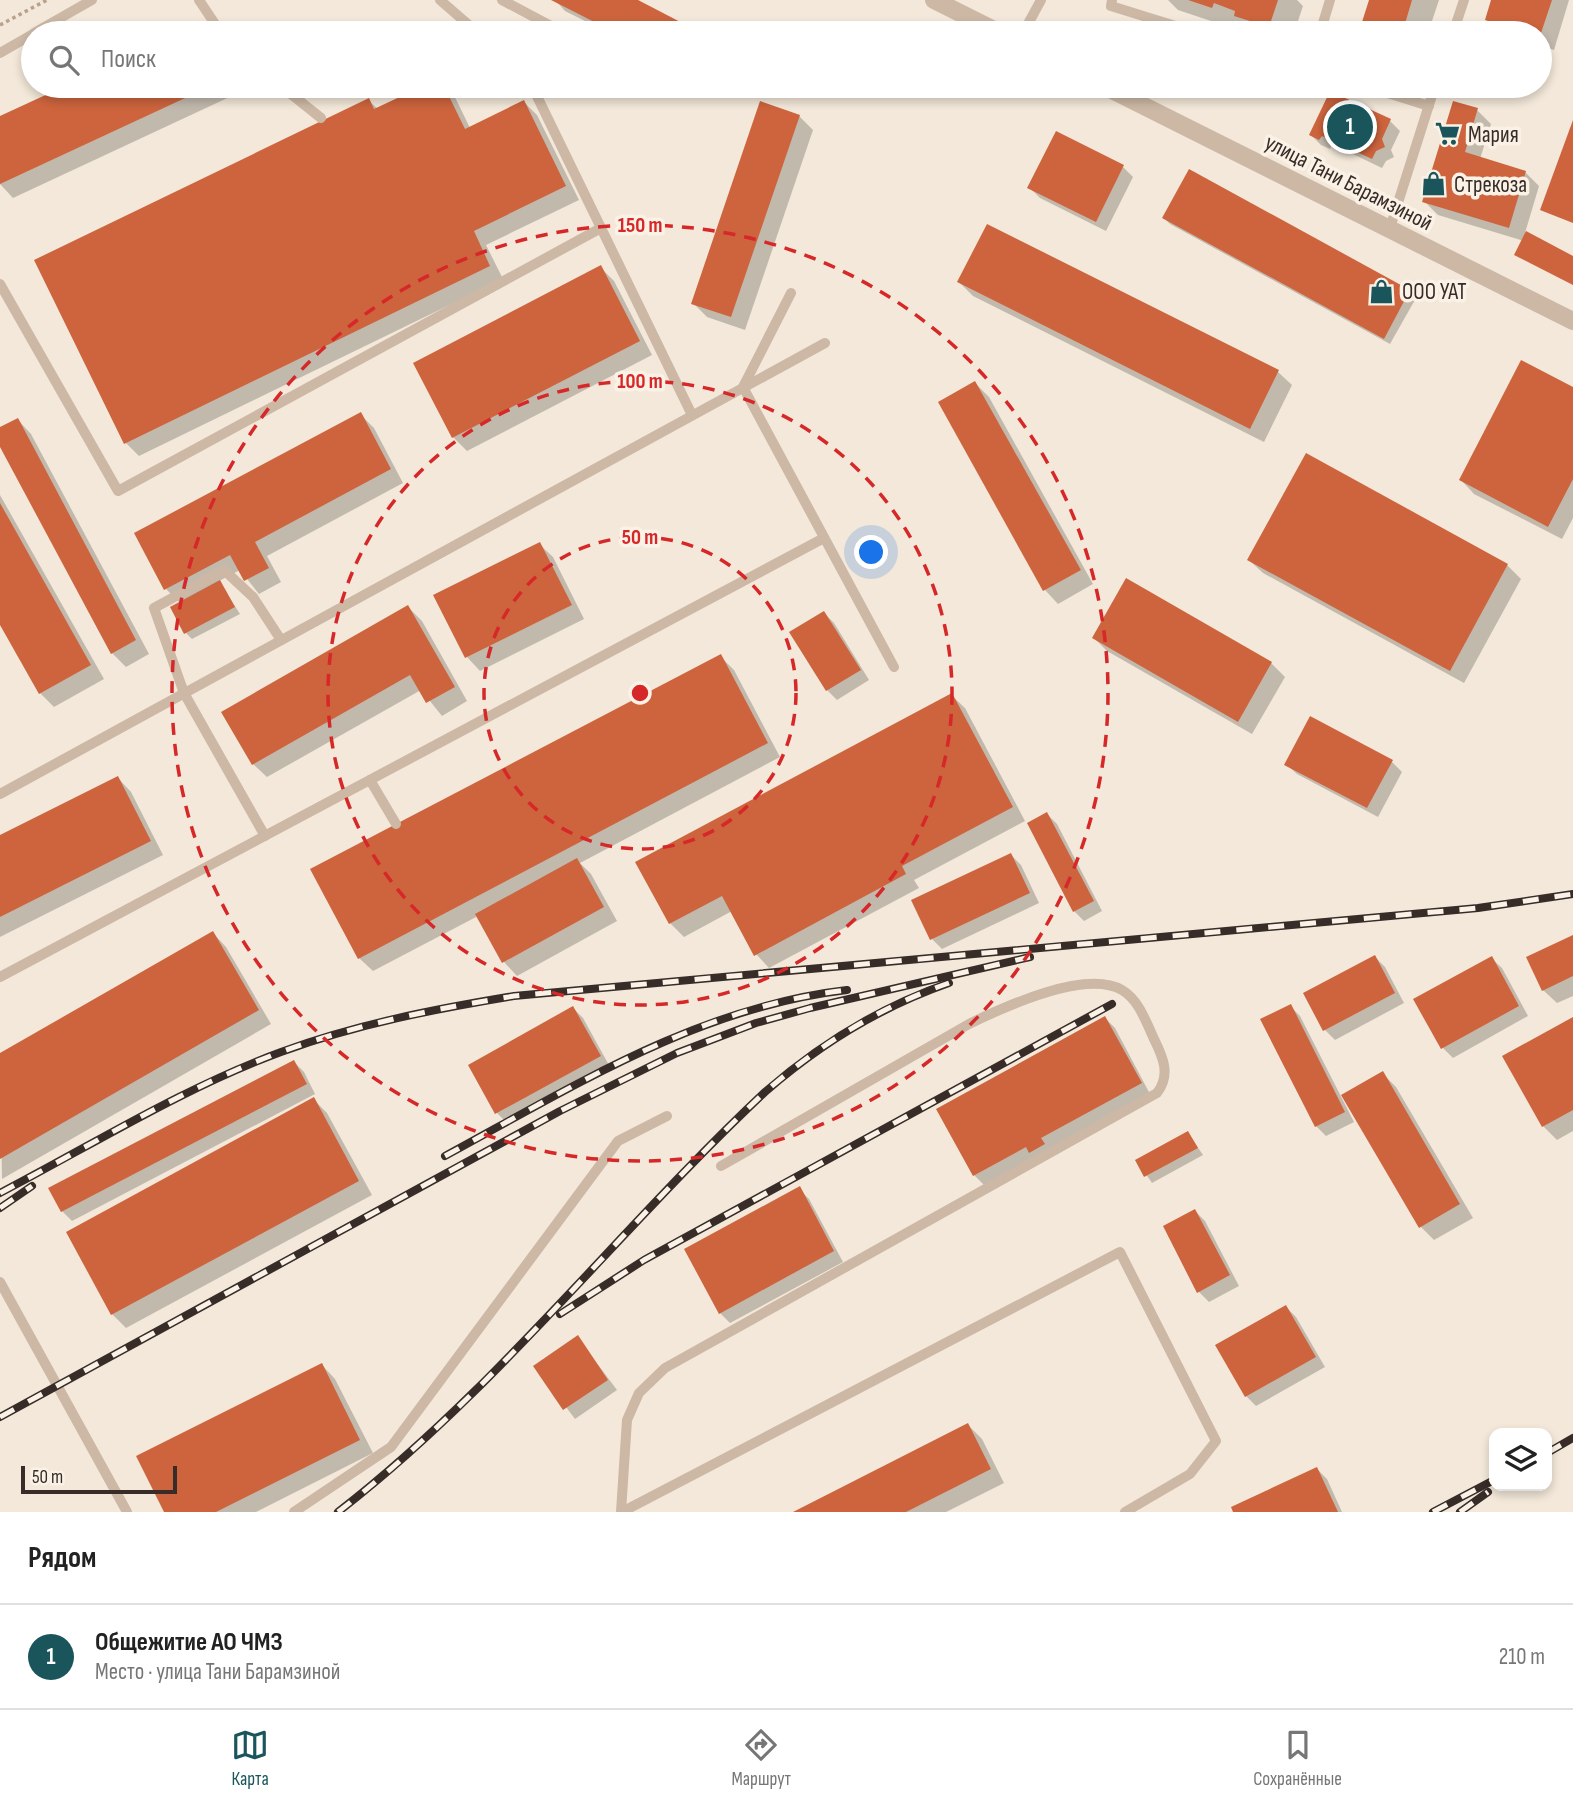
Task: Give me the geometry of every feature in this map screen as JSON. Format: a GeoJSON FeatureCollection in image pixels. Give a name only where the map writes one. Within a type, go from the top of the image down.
{"type":"FeatureCollection","features":[{"type":"Feature","properties":{"kind":"street"},"geometry":{"type":"LineString","coordinates":[[934,0],[976,21]]}},
{"type":"Feature","properties":{"kind":"street","name":"улица Тани Барамзиной"},"geometry":{"type":"LineString","coordinates":[[1128,98],[1573,321]]}},
{"type":"Feature","properties":{"kind":"lane"},"geometry":{"type":"LineString","coordinates":[[56,21],[92,0]]}},
{"type":"Feature","properties":{"kind":"lane"},"geometry":{"type":"LineString","coordinates":[[199,0],[213,21]]}},
{"type":"Feature","properties":{"kind":"lane"},"geometry":{"type":"LineString","coordinates":[[440,0],[464,21]]}},
{"type":"Feature","properties":{"kind":"lane"},"geometry":{"type":"LineString","coordinates":[[502,0],[541,21]]}},
{"type":"Feature","properties":{"kind":"lane"},"geometry":{"type":"LineString","coordinates":[[1030,21],[1041,0]]}},
{"type":"Feature","properties":{"kind":"lane"},"geometry":{"type":"LineString","coordinates":[[1112,0],[1111,6],[1159,21]]}},
{"type":"Feature","properties":{"kind":"lane"},"geometry":{"type":"LineString","coordinates":[[1324,21],[1330,0]]}},
{"type":"Feature","properties":{"kind":"lane"},"geometry":{"type":"LineString","coordinates":[[1457,21],[1464,0]]}},
{"type":"Feature","properties":{"kind":"lane"},"geometry":{"type":"LineString","coordinates":[[0,53],[21,41]]}},
{"type":"Feature","properties":{"kind":"lane"},"geometry":{"type":"LineString","coordinates":[[296,98],[321,118]]}},
{"type":"Feature","properties":{"kind":"lane"},"geometry":{"type":"LineString","coordinates":[[537,98],[692,415]]}},
{"type":"Feature","properties":{"kind":"lane"},"geometry":{"type":"LineString","coordinates":[[1403,98],[1429,106]]}},
{"type":"Feature","properties":{"kind":"lane"},"geometry":{"type":"LineString","coordinates":[[1389,230],[1431,98]]}},
{"type":"Feature","properties":{"kind":"lane"},"geometry":{"type":"LineString","coordinates":[[0,284],[118,491],[601,228]]}},
{"type":"Feature","properties":{"kind":"lane"},"geometry":{"type":"LineString","coordinates":[[743,387],[791,293]]}},
{"type":"Feature","properties":{"kind":"lane"},"geometry":{"type":"LineString","coordinates":[[0,794],[825,343]]}},
{"type":"Feature","properties":{"kind":"lane"},"geometry":{"type":"LineString","coordinates":[[743,387],[894,667]]}},
{"type":"Feature","properties":{"kind":"lane"},"geometry":{"type":"LineString","coordinates":[[0,977],[824,538]]}},
{"type":"Feature","properties":{"kind":"lane"},"geometry":{"type":"LineString","coordinates":[[265,836],[184,693],[154,608],[224,570],[253,597],[281,640]]}},
{"type":"Feature","properties":{"kind":"lane"},"geometry":{"type":"LineString","coordinates":[[370,780],[397,824]]}},
{"type":"Feature","properties":{"kind":"lane"},"geometry":{"type":"LineString","coordinates":[[622,1512],[627,1420],[639,1393],[665,1368],[1157,1093],[1166,1076],[1162,1054],[1140,1009],[1124,991],[1096,984],[1058,990],[1002,1008],[969,1024],[722,1166]]}},
{"type":"Feature","properties":{"kind":"lane"},"geometry":{"type":"LineString","coordinates":[[294,1512],[391,1447],[618,1141],[667,1116]]}},
{"type":"Feature","properties":{"kind":"lane"},"geometry":{"type":"LineString","coordinates":[[622,1512],[1119,1252],[1216,1441],[1189,1474],[1125,1512]]}},
{"type":"Feature","properties":{"kind":"lane"},"geometry":{"type":"LineString","coordinates":[[0,1282],[127,1512]]}},
{"type":"Feature","properties":{"kind":"path"},"geometry":{"type":"LineString","coordinates":[[0,25],[47,0]]}},
{"type":"Feature","properties":{"kind":"building"},"geometry":{"type":"Polygon","coordinates":[[[551,0],[638,0],[678,21],[592,21],[551,0]]]}},
{"type":"Feature","properties":{"kind":"building"},"geometry":{"type":"Polygon","coordinates":[[[1188,0],[1278,0],[1271,21],[1250,21],[1234,16],[1235,11],[1214,3],[1212,8],[1188,0]]]}},
{"type":"Feature","properties":{"kind":"building"},"geometry":{"type":"Polygon","coordinates":[[[1369,0],[1412,0],[1406,21],[1362,21],[1369,0]]]}},
{"type":"Feature","properties":{"kind":"building"},"geometry":{"type":"Polygon","coordinates":[[[1491,0],[1552,0],[1545,21],[1485,20],[1491,0]]]}},
{"type":"Feature","properties":{"kind":"building"},"geometry":{"type":"Polygon","coordinates":[[[39,98],[185,98],[0,184],[0,116],[39,98]]]}},
{"type":"Feature","properties":{"kind":"building"},"geometry":{"type":"Polygon","coordinates":[[[369,98],[374,109],[397,98],[450,98],[465,129],[524,100],[566,186],[474,231],[490,266],[124,444],[34,260],[369,98]]]}},
{"type":"Feature","properties":{"kind":"building"},"geometry":{"type":"Polygon","coordinates":[[[1327,98],[1345,98],[1391,119],[1382,139],[1385,147],[1376,151],[1372,159],[1322,136],[1319,140],[1309,135],[1327,98]]]}},
{"type":"Feature","properties":{"kind":"building"},"geometry":{"type":"Polygon","coordinates":[[[760,101],[800,115],[731,317],[691,304],[760,101]]]}},
{"type":"Feature","properties":{"kind":"building"},"geometry":{"type":"Polygon","coordinates":[[[1453,101],[1478,108],[1465,152],[1526,171],[1509,228],[1422,202],[1453,101]]]}},
{"type":"Feature","properties":{"kind":"building"},"geometry":{"type":"Polygon","coordinates":[[[1573,120],[1573,223],[1540,210],[1573,120]]]}},
{"type":"Feature","properties":{"kind":"building"},"geometry":{"type":"Polygon","coordinates":[[[1056,131],[1124,165],[1096,222],[1027,188],[1056,131]]]}},
{"type":"Feature","properties":{"kind":"building"},"geometry":{"type":"Polygon","coordinates":[[[1189,169],[1410,290],[1384,339],[1162,218],[1189,169]]]}},
{"type":"Feature","properties":{"kind":"building"},"geometry":{"type":"Polygon","coordinates":[[[987,224],[1279,370],[1250,429],[957,282],[987,224]]]}},
{"type":"Feature","properties":{"kind":"building"},"geometry":{"type":"Polygon","coordinates":[[[1526,231],[1573,256],[1573,285],[1514,255],[1526,231]]]}},
{"type":"Feature","properties":{"kind":"building"},"geometry":{"type":"Polygon","coordinates":[[[601,265],[640,341],[452,438],[413,363],[601,265]]]}},
{"type":"Feature","properties":{"kind":"building"},"geometry":{"type":"Polygon","coordinates":[[[1521,360],[1573,387],[1573,479],[1548,527],[1459,480],[1521,360]]]}},
{"type":"Feature","properties":{"kind":"building"},"geometry":{"type":"Polygon","coordinates":[[[975,381],[1081,570],[1043,591],[938,402],[975,381]]]}},
{"type":"Feature","properties":{"kind":"building"},"geometry":{"type":"Polygon","coordinates":[[[361,412],[391,469],[255,542],[269,568],[244,581],[230,555],[164,590],[134,533],[361,412]]]}},
{"type":"Feature","properties":{"kind":"building"},"geometry":{"type":"Polygon","coordinates":[[[18,418],[136,640],[111,654],[0,447],[0,427],[18,418]]]}},
{"type":"Feature","properties":{"kind":"building"},"geometry":{"type":"Polygon","coordinates":[[[1306,453],[1508,564],[1450,671],[1247,560],[1306,453]]]}},
{"type":"Feature","properties":{"kind":"building"},"geometry":{"type":"Polygon","coordinates":[[[0,503],[91,665],[39,694],[0,625],[0,503]]]}},
{"type":"Feature","properties":{"kind":"building"},"geometry":{"type":"Polygon","coordinates":[[[540,542],[572,605],[465,658],[433,595],[540,542]]]}},
{"type":"Feature","properties":{"kind":"building"},"geometry":{"type":"Polygon","coordinates":[[[1126,578],[1272,662],[1238,722],[1092,638],[1126,578]]]}},
{"type":"Feature","properties":{"kind":"building"},"geometry":{"type":"Polygon","coordinates":[[[220,580],[235,607],[184,634],[170,607],[220,580]]]}},
{"type":"Feature","properties":{"kind":"building"},"geometry":{"type":"Polygon","coordinates":[[[408,605],[455,687],[426,703],[410,675],[252,765],[221,712],[408,605]]]}},
{"type":"Feature","properties":{"kind":"building"},"geometry":{"type":"Polygon","coordinates":[[[824,611],[861,670],[826,691],[789,632],[824,611]]]}},
{"type":"Feature","properties":{"kind":"building"},"geometry":{"type":"Polygon","coordinates":[[[721,654],[768,743],[358,959],[310,869],[721,654]]]}},
{"type":"Feature","properties":{"kind":"building"},"geometry":{"type":"Polygon","coordinates":[[[952,693],[1013,807],[902,866],[906,874],[754,956],[722,896],[669,924],[635,862],[952,693]]]}},
{"type":"Feature","properties":{"kind":"building"},"geometry":{"type":"Polygon","coordinates":[[[1310,716],[1393,760],[1367,808],[1284,765],[1310,716]]]}},
{"type":"Feature","properties":{"kind":"building"},"geometry":{"type":"Polygon","coordinates":[[[118,776],[151,841],[0,917],[0,835],[118,776]]]}},
{"type":"Feature","properties":{"kind":"building"},"geometry":{"type":"Polygon","coordinates":[[[1047,812],[1094,901],[1073,912],[1027,823],[1047,812]]]}},
{"type":"Feature","properties":{"kind":"building"},"geometry":{"type":"Polygon","coordinates":[[[1011,853],[1030,893],[930,940],[911,900],[1011,853]]]}},
{"type":"Feature","properties":{"kind":"building"},"geometry":{"type":"Polygon","coordinates":[[[577,858],[604,907],[502,963],[475,914],[577,858]]]}},
{"type":"Feature","properties":{"kind":"building"},"geometry":{"type":"Polygon","coordinates":[[[213,931],[259,1010],[0,1159],[0,1053],[213,931]]]}},
{"type":"Feature","properties":{"kind":"building"},"geometry":{"type":"Polygon","coordinates":[[[1573,935],[1573,976],[1542,991],[1526,957],[1573,935]]]}},
{"type":"Feature","properties":{"kind":"building"},"geometry":{"type":"Polygon","coordinates":[[[1375,955],[1395,993],[1323,1031],[1303,993],[1375,955]]]}},
{"type":"Feature","properties":{"kind":"building"},"geometry":{"type":"Polygon","coordinates":[[[1492,956],[1519,1006],[1441,1049],[1413,999],[1492,956]]]}},
{"type":"Feature","properties":{"kind":"building"},"geometry":{"type":"Polygon","coordinates":[[[1291,1004],[1345,1112],[1315,1127],[1260,1019],[1291,1004]]]}},
{"type":"Feature","properties":{"kind":"building"},"geometry":{"type":"Polygon","coordinates":[[[573,1006],[601,1056],[495,1114],[468,1065],[573,1006]]]}},
{"type":"Feature","properties":{"kind":"building"},"geometry":{"type":"Polygon","coordinates":[[[1105,1016],[1142,1083],[1041,1138],[1045,1144],[1029,1153],[1026,1147],[973,1176],[936,1109],[1105,1016]]]}},
{"type":"Feature","properties":{"kind":"building"},"geometry":{"type":"Polygon","coordinates":[[[1573,1017],[1573,1110],[1542,1127],[1502,1056],[1573,1017]]]}},
{"type":"Feature","properties":{"kind":"building"},"geometry":{"type":"Polygon","coordinates":[[[294,1060],[307,1084],[61,1212],[48,1188],[294,1060]]]}},
{"type":"Feature","properties":{"kind":"building"},"geometry":{"type":"Polygon","coordinates":[[[1383,1071],[1460,1204],[1419,1228],[1341,1095],[1383,1071]]]}},
{"type":"Feature","properties":{"kind":"building"},"geometry":{"type":"Polygon","coordinates":[[[314,1097],[359,1181],[111,1315],[66,1232],[314,1097]]]}},
{"type":"Feature","properties":{"kind":"building"},"geometry":{"type":"Polygon","coordinates":[[[1188,1131],[1198,1148],[1144,1177],[1135,1160],[1188,1131]]]}},
{"type":"Feature","properties":{"kind":"building"},"geometry":{"type":"Polygon","coordinates":[[[800,1186],[834,1251],[719,1314],[684,1249],[800,1186]]]}},
{"type":"Feature","properties":{"kind":"building"},"geometry":{"type":"Polygon","coordinates":[[[1195,1209],[1230,1275],[1197,1293],[1163,1226],[1195,1209]]]}},
{"type":"Feature","properties":{"kind":"building"},"geometry":{"type":"Polygon","coordinates":[[[1286,1305],[1316,1357],[1245,1397],[1215,1345],[1286,1305]]]}},
{"type":"Feature","properties":{"kind":"building"},"geometry":{"type":"Polygon","coordinates":[[[578,1335],[608,1380],[563,1410],[533,1366],[578,1335]]]}},
{"type":"Feature","properties":{"kind":"building"},"geometry":{"type":"Polygon","coordinates":[[[322,1363],[360,1440],[216,1512],[164,1512],[136,1456],[322,1363]]]}},
{"type":"Feature","properties":{"kind":"building"},"geometry":{"type":"Polygon","coordinates":[[[968,1423],[991,1469],[906,1512],[793,1512],[968,1423]]]}},
{"type":"Feature","properties":{"kind":"building"},"geometry":{"type":"Polygon","coordinates":[[[1317,1467],[1338,1512],[1233,1512],[1231,1507],[1317,1467]]]}},
{"type":"Feature","properties":{"kind":"railway"},"geometry":{"type":"LineString","coordinates":[[0,1193],[138,1118],[245,1066],[338,1033],[455,1006],[514,996],[1478,908],[1573,894]]}},
{"type":"Feature","properties":{"kind":"railway"},"geometry":{"type":"LineString","coordinates":[[0,1417],[560,1111],[677,1053],[756,1023],[810,1008],[1030,957]]}},
{"type":"Feature","properties":{"kind":"railway"},"geometry":{"type":"LineString","coordinates":[[338,1512],[396,1465],[451,1414],[765,1092],[807,1058],[852,1028],[899,1003],[949,983]]}},
{"type":"Feature","properties":{"kind":"railway"},"geometry":{"type":"LineString","coordinates":[[445,1156],[590,1077],[689,1032],[740,1013],[793,999],[847,990]]}},
{"type":"Feature","properties":{"kind":"railway"},"geometry":{"type":"LineString","coordinates":[[560,1314],[644,1260],[1112,1004]]}},
{"type":"Feature","properties":{"kind":"railway"},"geometry":{"type":"LineString","coordinates":[[0,1208],[32,1186]]}},
{"type":"Feature","properties":{"kind":"railway"},"geometry":{"type":"LineString","coordinates":[[1552,1450],[1573,1438]]}},
{"type":"Feature","properties":{"kind":"railway"},"geometry":{"type":"LineString","coordinates":[[1433,1512],[1489,1483]]}},
{"type":"Feature","properties":{"kind":"railway"},"geometry":{"type":"LineString","coordinates":[[1460,1512],[1488,1492]]}},
{"type":"Feature","properties":{"kind":"place","name":"Общежитие АО ЧМЗ"},"geometry":{"type":"Point","coordinates":[1350,127]}},
{"type":"Feature","properties":{"kind":"place","name":"Мария"},"geometry":{"type":"Point","coordinates":[1448,134]}},
{"type":"Feature","properties":{"kind":"place","name":"Стрекоза"},"geometry":{"type":"Point","coordinates":[1434,184]}},
{"type":"Feature","properties":{"kind":"place","name":"ООО УАТ"},"geometry":{"type":"Point","coordinates":[1382,291]}}]}
